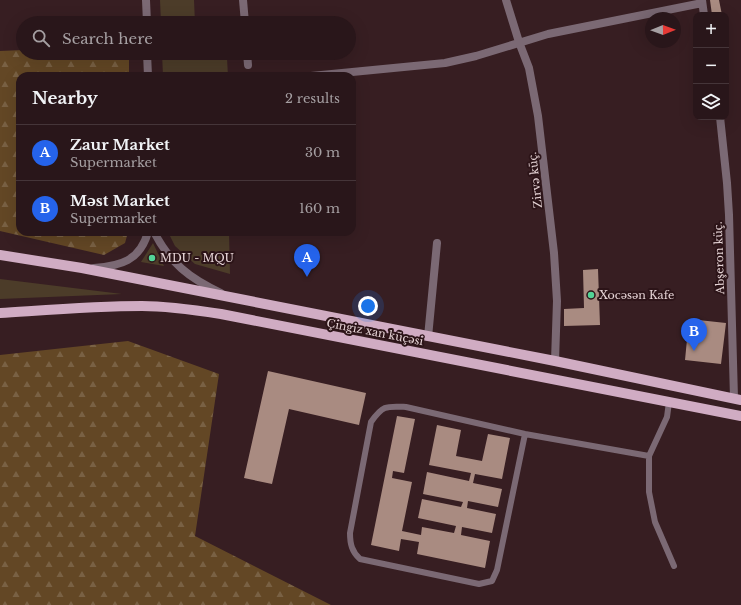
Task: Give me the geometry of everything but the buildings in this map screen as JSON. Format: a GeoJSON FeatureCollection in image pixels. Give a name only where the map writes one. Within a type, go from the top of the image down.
{"type":"FeatureCollection","features":[{"type":"Feature","properties":{"kind":"main road"},"geometry":{"type":"LineString","coordinates":[[0,255],[24,259]]}},
{"type":"Feature","properties":{"kind":"main road"},"geometry":{"type":"LineString","coordinates":[[0,259],[24,259]]}},
{"type":"Feature","properties":{"kind":"main road","name":"Çingiz xan küçəsi"},"geometry":{"type":"LineString","coordinates":[[24,259],[82,268],[555,361],[738,399]]}},
{"type":"Feature","properties":{"kind":"main road","name":"Çingiz xan küçəsi"},"geometry":{"type":"LineString","coordinates":[[0,313],[95,306],[143,306],[187,309],[221,314],[741,416]]}},
{"type":"Feature","properties":{"kind":"street"},"geometry":{"type":"LineString","coordinates":[[146,0],[146,16]]}},
{"type":"Feature","properties":{"kind":"street"},"geometry":{"type":"LineString","coordinates":[[243,0],[244,16]]}},
{"type":"Feature","properties":{"kind":"street","name":"Zirvə küç."},"geometry":{"type":"LineString","coordinates":[[506,0],[529,68],[535,91],[554,254],[557,302],[555,361]]}},
{"type":"Feature","properties":{"kind":"street"},"geometry":{"type":"LineString","coordinates":[[349,72],[445,62],[476,56],[548,34],[702,2],[704,12]]}},
{"type":"Feature","properties":{"kind":"street"},"geometry":{"type":"LineString","coordinates":[[147,60],[148,72]]}},
{"type":"Feature","properties":{"kind":"street"},"geometry":{"type":"LineString","coordinates":[[248,60],[248,65]]}},
{"type":"Feature","properties":{"kind":"street","name":"Abşeron küç."},"geometry":{"type":"LineString","coordinates":[[720,120],[727,183],[738,399]]}},
{"type":"Feature","properties":{"kind":"street"},"geometry":{"type":"LineString","coordinates":[[82,268],[108,267],[121,264],[136,255],[147,236]]}},
{"type":"Feature","properties":{"kind":"street"},"geometry":{"type":"LineString","coordinates":[[156,236],[165,252],[189,275],[203,284],[234,299]]}},
{"type":"Feature","properties":{"kind":"street"},"geometry":{"type":"LineString","coordinates":[[428,337],[437,243]]}},
{"type":"Feature","properties":{"kind":"lane"},"geometry":{"type":"LineString","coordinates":[[669,402],[667,417],[649,456],[649,492],[655,522],[674,566]]}},
{"type":"Feature","properties":{"kind":"lane"},"geometry":{"type":"LineString","coordinates":[[524,434],[497,570],[492,581],[479,584],[464,581],[360,559],[354,553],[350,542],[350,534],[371,422],[378,412],[388,406],[406,407],[524,434],[649,456]]}},
{"type":"Feature","properties":{"kind":"shaded area"},"geometry":{"type":"Polygon","coordinates":[[[160,0],[194,0],[195,16],[161,16],[160,0]]]}},
{"type":"Feature","properties":{"kind":"shaded area"},"geometry":{"type":"Polygon","coordinates":[[[162,60],[227,60],[228,72],[163,72],[162,60]]]}},
{"type":"Feature","properties":{"kind":"shaded area"},"geometry":{"type":"Polygon","coordinates":[[[170,236],[229,236],[230,274],[195,264],[175,246],[170,236]]]}},
{"type":"Feature","properties":{"kind":"shaded area"},"geometry":{"type":"Polygon","coordinates":[[[153,243],[164,266],[141,262],[153,243]]]}},
{"type":"Feature","properties":{"kind":"shaded area"},"geometry":{"type":"Polygon","coordinates":[[[0,279],[122,294],[0,299],[0,279]]]}},
{"type":"Feature","properties":{"kind":"green space"},"geometry":{"type":"Polygon","coordinates":[[[16,50],[16,60],[129,60],[129,72],[16,72],[16,235],[0,231],[0,51],[16,50]]]}},
{"type":"Feature","properties":{"kind":"green space"},"geometry":{"type":"Polygon","coordinates":[[[22,236],[127,236],[125,243],[104,255],[22,236]]]}},
{"type":"Feature","properties":{"kind":"green space"},"geometry":{"type":"Polygon","coordinates":[[[128,341],[219,374],[195,536],[331,605],[0,605],[0,355],[128,341]]]}},
{"type":"Feature","properties":{"kind":"place","name":"MDU - MQU"},"geometry":{"type":"Point","coordinates":[152,258]}},
{"type":"Feature","properties":{"kind":"place","name":"Zaur Market"},"geometry":{"type":"Point","coordinates":[307,277]}},
{"type":"Feature","properties":{"kind":"place","name":"Xocəsən Kafe"},"geometry":{"type":"Point","coordinates":[591,295]}},
{"type":"Feature","properties":{"kind":"place","name":"Məst Market"},"geometry":{"type":"Point","coordinates":[694,351]}}]}
